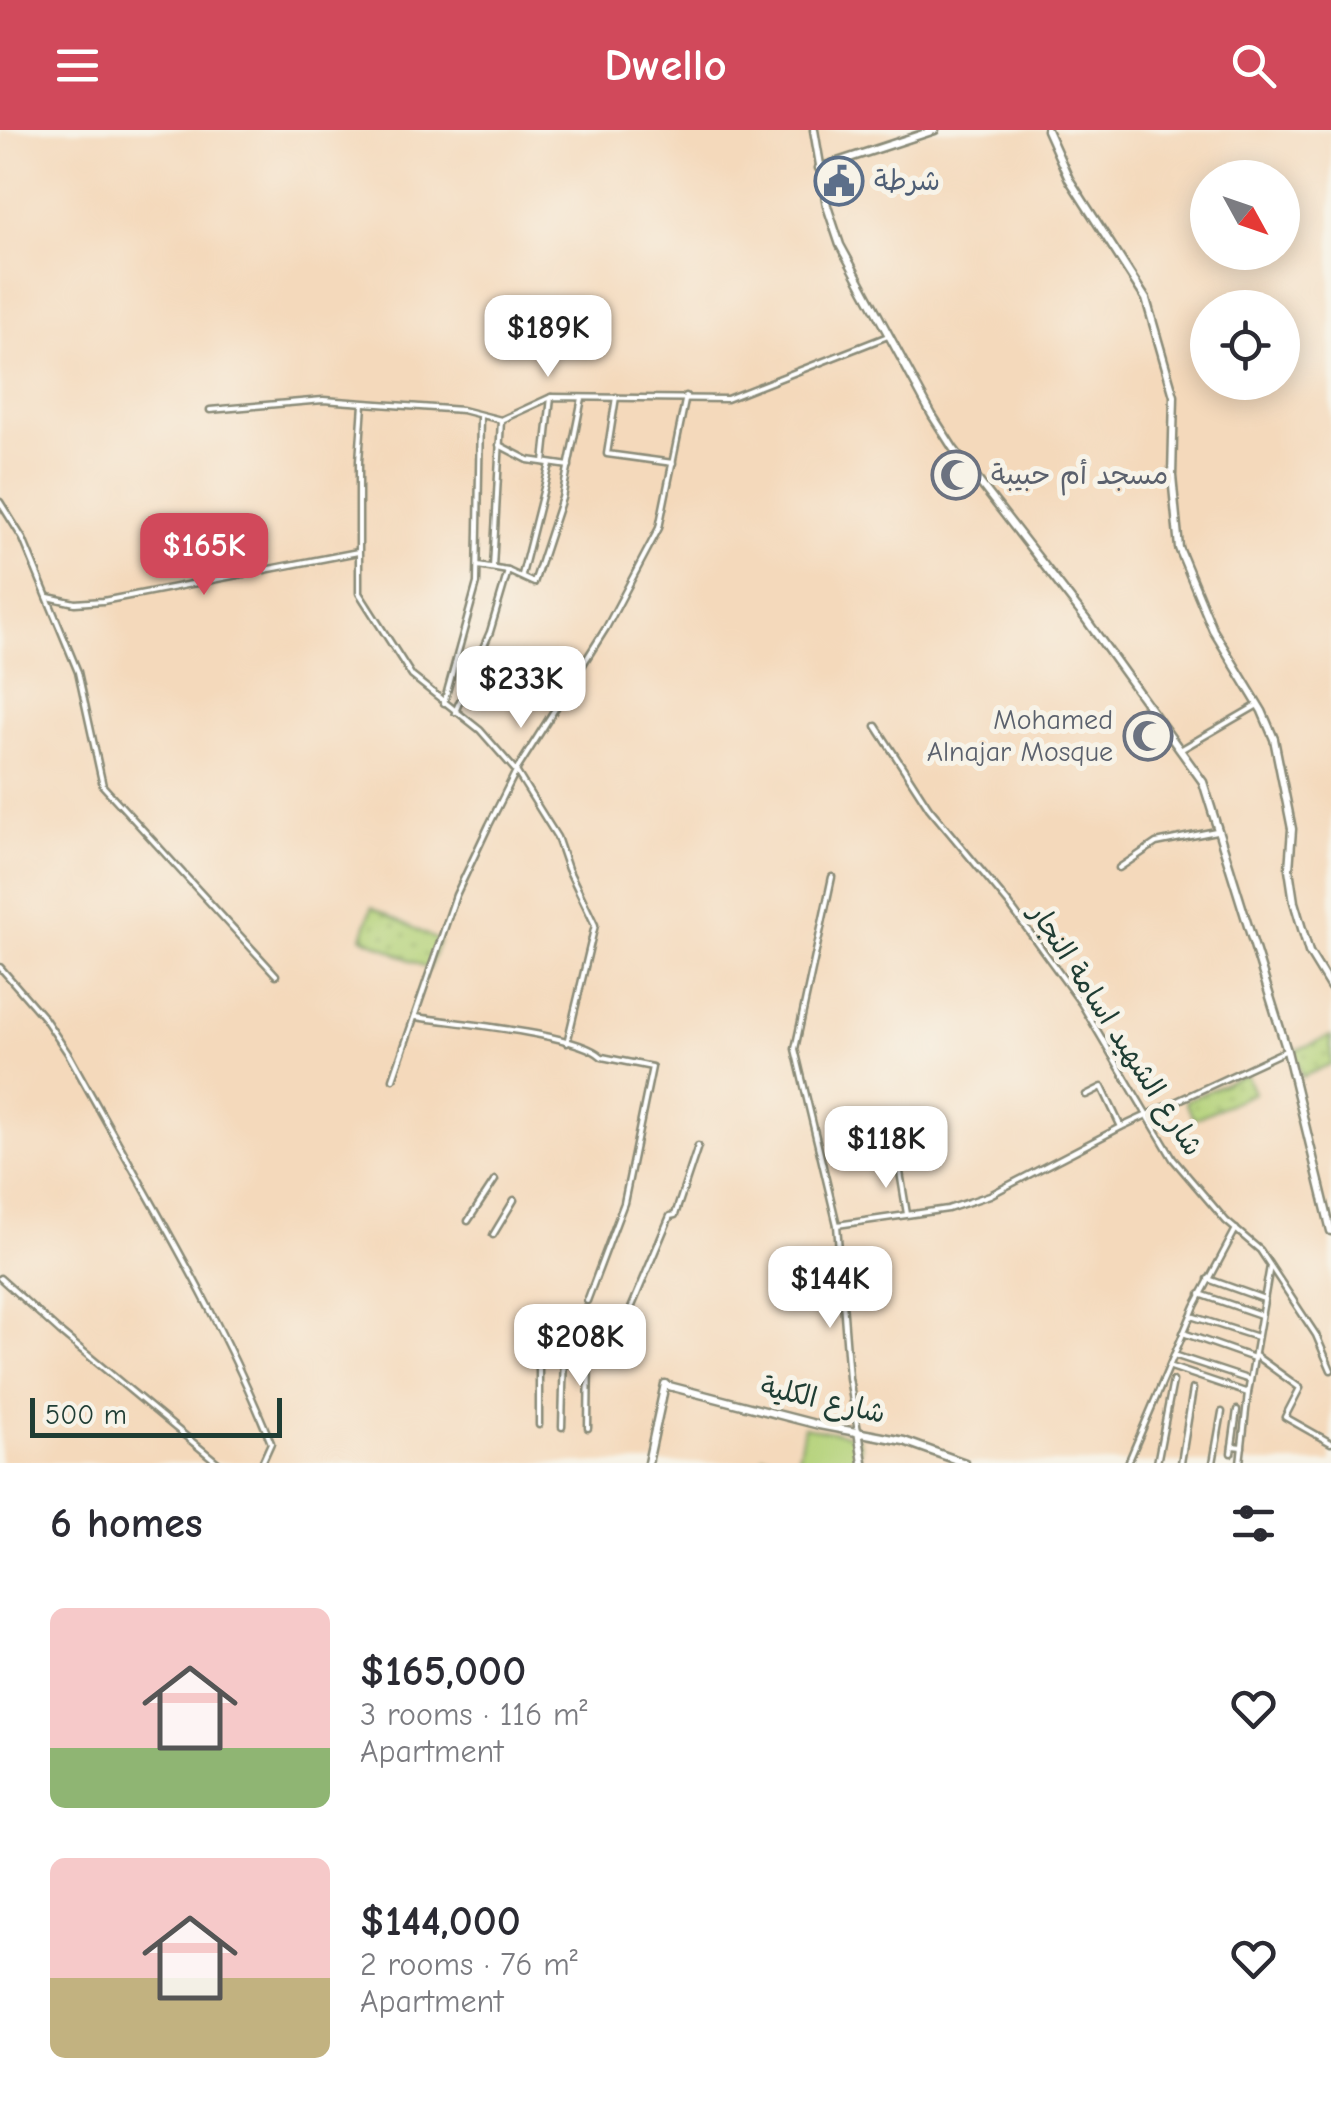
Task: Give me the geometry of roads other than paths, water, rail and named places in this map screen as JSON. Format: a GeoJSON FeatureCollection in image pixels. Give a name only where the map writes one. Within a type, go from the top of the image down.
{"type":"FeatureCollection","features":[{"type":"Feature","properties":{"kind":"main road"},"geometry":{"type":"LineString","coordinates":[[814,130],[826,206],[840,245],[952,446],[1203,782],[1287,1051],[1331,1230]]}},
{"type":"Feature","properties":{"kind":"main road"},"geometry":{"type":"LineString","coordinates":[[820,168],[936,130]]}},
{"type":"Feature","properties":{"kind":"main road"},"geometry":{"type":"LineString","coordinates":[[1046,130],[1069,179],[1146,299],[1174,396],[1171,444],[1178,548],[1196,595],[1262,711],[1274,740],[1292,829],[1289,868],[1300,928],[1309,952],[1331,988]]}},
{"type":"Feature","properties":{"kind":"main road","name":"شارع الكلية"},"geometry":{"type":"LineString","coordinates":[[648,1463],[667,1385],[931,1448],[965,1463]]}},
{"type":"Feature","properties":{"kind":"main road"},"geometry":{"type":"LineString","coordinates":[[858,1432],[864,1463]]}},
{"type":"Feature","properties":{"kind":"street"},"geometry":{"type":"LineString","coordinates":[[210,410],[323,400],[462,410],[501,420],[550,397],[686,396],[727,400],[888,336]]}},
{"type":"Feature","properties":{"kind":"street"},"geometry":{"type":"LineString","coordinates":[[478,566],[534,583],[559,509],[582,396]]}},
{"type":"Feature","properties":{"kind":"street"},"geometry":{"type":"LineString","coordinates":[[393,1079],[456,895],[516,771],[606,628],[659,528],[686,396]]}},
{"type":"Feature","properties":{"kind":"street"},"geometry":{"type":"LineString","coordinates":[[521,577],[547,464],[550,397]]}},
{"type":"Feature","properties":{"kind":"street"},"geometry":{"type":"LineString","coordinates":[[616,397],[606,454],[673,464]]}},
{"type":"Feature","properties":{"kind":"street"},"geometry":{"type":"LineString","coordinates":[[363,404],[360,592],[412,676],[480,730],[516,771],[558,837],[595,924],[567,1042]]}},
{"type":"Feature","properties":{"kind":"street"},"geometry":{"type":"LineString","coordinates":[[444,703],[477,583],[480,417]]}},
{"type":"Feature","properties":{"kind":"street"},"geometry":{"type":"LineString","coordinates":[[493,568],[501,420]]}},
{"type":"Feature","properties":{"kind":"street"},"geometry":{"type":"LineString","coordinates":[[499,445],[528,460],[569,466]]}},
{"type":"Feature","properties":{"kind":"street"},"geometry":{"type":"LineString","coordinates":[[0,502],[23,539],[78,672],[104,786],[276,976]]}},
{"type":"Feature","properties":{"kind":"street"},"geometry":{"type":"LineString","coordinates":[[48,598],[75,603],[103,600],[358,552]]}},
{"type":"Feature","properties":{"kind":"street"},"geometry":{"type":"LineString","coordinates":[[455,712],[490,632],[508,572]]}},
{"type":"Feature","properties":{"kind":"street"},"geometry":{"type":"LineString","coordinates":[[1182,749],[1256,706]]}},
{"type":"Feature","properties":{"kind":"street","name":"شارع الشهيد اسامة النجار"},"geometry":{"type":"LineString","coordinates":[[876,726],[929,808],[1009,904],[1081,1003],[1172,1159],[1236,1230],[1260,1250],[1316,1335],[1331,1370]]}},
{"type":"Feature","properties":{"kind":"street"},"geometry":{"type":"LineString","coordinates":[[1119,868],[1156,844],[1220,830]]}},
{"type":"Feature","properties":{"kind":"street"},"geometry":{"type":"LineString","coordinates":[[832,878],[795,1049],[837,1225],[849,1378],[858,1432]]}},
{"type":"Feature","properties":{"kind":"street"},"geometry":{"type":"LineString","coordinates":[[0,968],[45,1019],[69,1054],[203,1296],[245,1378],[271,1443],[262,1463]]}},
{"type":"Feature","properties":{"kind":"street"},"geometry":{"type":"LineString","coordinates":[[416,1017],[567,1042],[596,1051],[602,1057],[652,1067],[624,1203],[587,1301]]}},
{"type":"Feature","properties":{"kind":"street"},"geometry":{"type":"LineString","coordinates":[[837,1225],[948,1209],[990,1195],[1121,1127],[1287,1051]]}},
{"type":"Feature","properties":{"kind":"street"},"geometry":{"type":"LineString","coordinates":[[1086,1095],[1102,1088],[1121,1127]]}},
{"type":"Feature","properties":{"kind":"street"},"geometry":{"type":"LineString","coordinates":[[619,1337],[670,1216],[675,1216],[698,1146]]}},
{"type":"Feature","properties":{"kind":"street"},"geometry":{"type":"LineString","coordinates":[[898,1160],[908,1216]]}},
{"type":"Feature","properties":{"kind":"street"},"geometry":{"type":"LineString","coordinates":[[468,1221],[495,1180]]}},
{"type":"Feature","properties":{"kind":"street"},"geometry":{"type":"LineString","coordinates":[[493,1235],[514,1200]]}},
{"type":"Feature","properties":{"kind":"street"},"geometry":{"type":"LineString","coordinates":[[1128,1463],[1200,1294],[1236,1230]]}},
{"type":"Feature","properties":{"kind":"street"},"geometry":{"type":"LineString","coordinates":[[1240,1463],[1270,1266]]}},
{"type":"Feature","properties":{"kind":"street"},"geometry":{"type":"LineString","coordinates":[[0,1278],[218,1463]]}},
{"type":"Feature","properties":{"kind":"street"},"geometry":{"type":"LineString","coordinates":[[1208,1279],[1264,1299]]}},
{"type":"Feature","properties":{"kind":"street"},"geometry":{"type":"LineString","coordinates":[[1200,1294],[1261,1315]]}},
{"type":"Feature","properties":{"kind":"street"},"geometry":{"type":"LineString","coordinates":[[1190,1316],[1257,1338]]}},
{"type":"Feature","properties":{"kind":"street"},"geometry":{"type":"LineString","coordinates":[[1183,1334],[1254,1356],[1300,1388],[1285,1417],[1331,1443]]}},
{"type":"Feature","properties":{"kind":"street"},"geometry":{"type":"LineString","coordinates":[[539,1426],[538,1356],[614,1342],[626,1345]]}},
{"type":"Feature","properties":{"kind":"street"},"geometry":{"type":"LineString","coordinates":[[588,1428],[590,1345]]}},
{"type":"Feature","properties":{"kind":"street"},"geometry":{"type":"LineString","coordinates":[[562,1426],[564,1351]]}},
{"type":"Feature","properties":{"kind":"street"},"geometry":{"type":"LineString","coordinates":[[1174,1356],[1250,1380]]}},
{"type":"Feature","properties":{"kind":"street"},"geometry":{"type":"LineString","coordinates":[[1169,1367],[1248,1393]]}},
{"type":"Feature","properties":{"kind":"street"},"geometry":{"type":"LineString","coordinates":[[1156,1463],[1173,1380]]}},
{"type":"Feature","properties":{"kind":"street"},"geometry":{"type":"LineString","coordinates":[[1180,1463],[1193,1388]]}},
{"type":"Feature","properties":{"kind":"street"},"geometry":{"type":"LineString","coordinates":[[1232,1453],[1236,1410]]}},
{"type":"Feature","properties":{"kind":"street"},"geometry":{"type":"LineString","coordinates":[[1213,1463],[1222,1412]]}},
{"type":"Feature","properties":{"kind":"street"},"geometry":{"type":"LineString","coordinates":[[1232,1446],[1242,1447]]}},
{"type":"Feature","properties":{"kind":"place","name":"شرطة"},"geometry":{"type":"Point","coordinates":[839,181]}},
{"type":"Feature","properties":{"kind":"place","name":"مسجد أم حبيبة"},"geometry":{"type":"Point","coordinates":[956,475]}},
{"type":"Feature","properties":{"kind":"place","name":"Mohamed Alnajar Mosque"},"geometry":{"type":"Point","coordinates":[1148,736]}}]}
